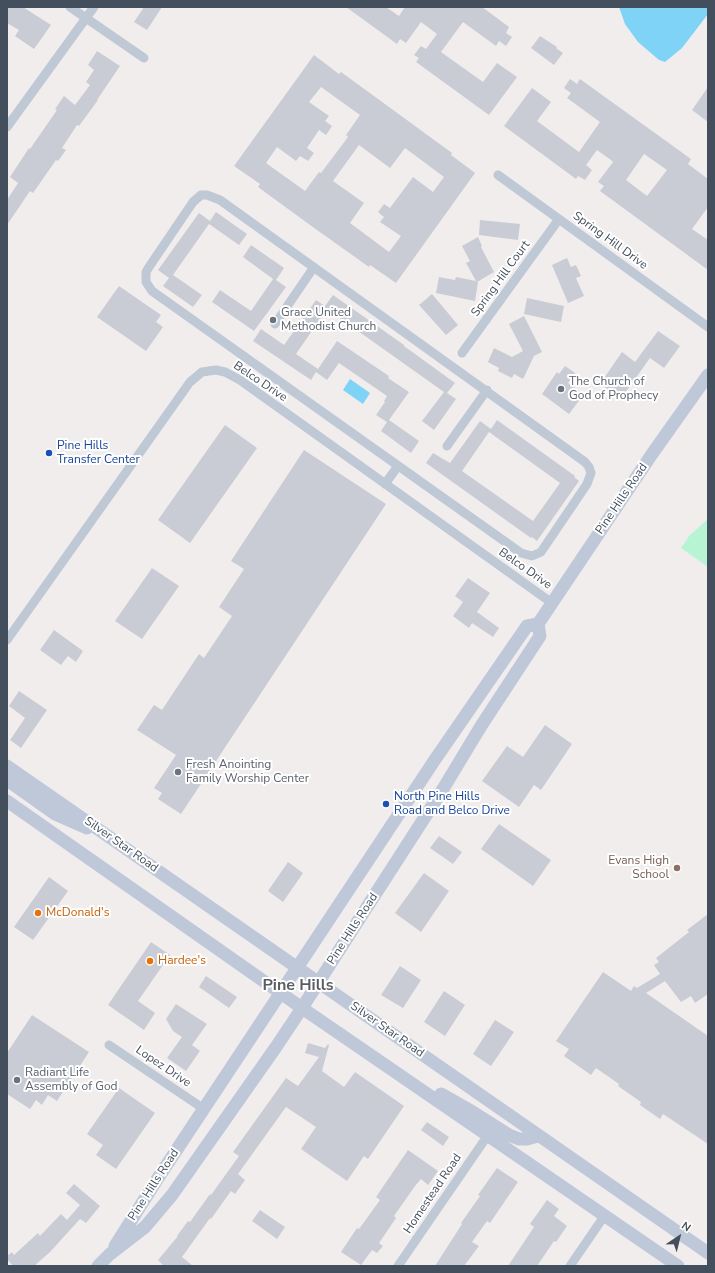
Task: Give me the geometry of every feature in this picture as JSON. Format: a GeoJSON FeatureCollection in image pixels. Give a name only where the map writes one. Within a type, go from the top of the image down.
{"type":"FeatureCollection","features":[{"type":"Feature","properties":{"kind":"main road","name":"Pine Hills Road"},"geometry":{"type":"LineString","coordinates":[[98,1266],[110,1254],[145,1226],[172,1195],[302,1008],[443,789],[495,704],[540,636],[538,624],[652,454],[708,375]]}},
{"type":"Feature","properties":{"kind":"main road","name":"Pine Hills Road"},"geometry":{"type":"LineString","coordinates":[[110,1254],[158,1178],[434,761],[527,626],[538,624]]}},
{"type":"Feature","properties":{"kind":"main road","name":"Silver Star Road"},"geometry":{"type":"LineString","coordinates":[[7,766],[708,1253]]}},
{"type":"Feature","properties":{"kind":"main road"},"geometry":{"type":"LineString","coordinates":[[7,780],[55,814],[116,841]]}},
{"type":"Feature","properties":{"kind":"main road"},"geometry":{"type":"LineString","coordinates":[[7,801],[302,1008],[678,1266]]}},
{"type":"Feature","properties":{"kind":"main road"},"geometry":{"type":"LineString","coordinates":[[373,1057],[471,1111],[509,1135],[519,1139],[527,1139],[538,1136]]}},
{"type":"Feature","properties":{"kind":"street"},"geometry":{"type":"LineString","coordinates":[[70,7],[144,58]]}},
{"type":"Feature","properties":{"kind":"street"},"geometry":{"type":"LineString","coordinates":[[7,127],[94,7]]}},
{"type":"Feature","properties":{"kind":"street","name":"Spring Hill Drive"},"geometry":{"type":"LineString","coordinates":[[498,175],[708,327]]}},
{"type":"Feature","properties":{"kind":"street"},"geometry":{"type":"LineString","coordinates":[[201,195],[207,195],[220,200],[487,390],[581,458],[589,467],[591,473],[587,484],[541,552],[532,556],[521,553],[152,291],[146,282],[145,276],[149,267],[193,202],[201,195]]}},
{"type":"Feature","properties":{"kind":"street","name":"Spring Hill Court"},"geometry":{"type":"LineString","coordinates":[[462,353],[559,219]]}},
{"type":"Feature","properties":{"kind":"street"},"geometry":{"type":"LineString","coordinates":[[275,324],[314,267]]}},
{"type":"Feature","properties":{"kind":"street","name":"Belco Drive"},"geometry":{"type":"LineString","coordinates":[[7,640],[190,382],[202,372],[216,370],[232,375],[552,603]]}},
{"type":"Feature","properties":{"kind":"street"},"geometry":{"type":"LineString","coordinates":[[447,446],[487,390]]}},
{"type":"Feature","properties":{"kind":"street"},"geometry":{"type":"LineString","coordinates":[[385,484],[398,466]]}},
{"type":"Feature","properties":{"kind":"street","name":"Lopez Drive"},"geometry":{"type":"LineString","coordinates":[[109,1045],[204,1109]]}},
{"type":"Feature","properties":{"kind":"street","name":"Homestead Road"},"geometry":{"type":"LineString","coordinates":[[398,1266],[488,1135]]}},
{"type":"Feature","properties":{"kind":"street"},"geometry":{"type":"LineString","coordinates":[[570,1266],[605,1215]]}},
{"type":"Feature","properties":{"kind":"green space"},"geometry":{"type":"Polygon","coordinates":[[[708,519],[708,567],[681,548],[689,536],[708,519]]]}},
{"type":"Feature","properties":{"kind":"water"},"geometry":{"type":"Polygon","coordinates":[[[619,7],[708,7],[708,14],[682,48],[665,62],[659,60],[638,42],[625,24],[619,7]]]}},
{"type":"Feature","properties":{"kind":"water"},"geometry":{"type":"Polygon","coordinates":[[[350,379],[370,393],[363,404],[343,390],[350,379]]]}},
{"type":"Feature","properties":{"kind":"building"},"geometry":{"type":"Polygon","coordinates":[[[7,7],[23,7],[51,25],[34,49],[15,36],[19,30],[7,23],[7,7]]]}},
{"type":"Feature","properties":{"kind":"building"},"geometry":{"type":"Polygon","coordinates":[[[144,7],[162,7],[147,30],[134,22],[144,7]]]}},
{"type":"Feature","properties":{"kind":"building"},"geometry":{"type":"Polygon","coordinates":[[[346,7],[386,7],[399,16],[405,7],[482,7],[509,27],[506,33],[512,37],[506,46],[499,41],[496,46],[463,22],[441,52],[483,82],[497,63],[517,77],[489,115],[416,62],[419,58],[414,55],[421,46],[426,49],[437,34],[421,22],[406,43],[400,39],[397,44],[346,7]]]}},
{"type":"Feature","properties":{"kind":"building"},"geometry":{"type":"Polygon","coordinates":[[[540,36],[557,47],[556,48],[563,53],[554,65],[531,48],[540,36]]]}},
{"type":"Feature","properties":{"kind":"building"},"geometry":{"type":"Polygon","coordinates":[[[97,51],[120,66],[98,100],[79,126],[77,125],[62,148],[66,150],[58,161],[56,160],[33,193],[30,191],[7,225],[7,200],[18,183],[10,177],[57,110],[55,109],[64,96],[75,105],[90,85],[86,82],[94,70],[88,65],[97,51]]]}},
{"type":"Feature","properties":{"kind":"building"},"geometry":{"type":"Polygon","coordinates":[[[314,55],[339,74],[341,72],[452,153],[451,155],[475,173],[396,283],[370,265],[369,267],[310,225],[258,187],[260,184],[234,166],[314,55]],[[321,87],[309,102],[329,116],[325,121],[332,126],[326,135],[319,130],[307,148],[314,153],[308,161],[300,156],[296,161],[277,147],[266,163],[305,191],[319,172],[321,173],[348,137],[346,135],[360,115],[321,87]],[[359,145],[333,181],[364,203],[350,223],[389,252],[401,236],[380,222],[384,217],[378,212],[384,204],[390,208],[413,177],[433,192],[444,177],[405,148],[390,168],[359,145]]]}},
{"type":"Feature","properties":{"kind":"building"},"geometry":{"type":"Polygon","coordinates":[[[570,79],[577,84],[580,79],[691,159],[688,164],[708,179],[708,207],[692,229],[708,240],[708,270],[600,191],[604,186],[598,182],[613,162],[597,150],[586,165],[592,170],[585,180],[578,176],[576,179],[504,126],[532,88],[551,102],[537,121],[579,152],[600,122],[567,98],[571,93],[564,88],[570,79]],[[644,154],[626,180],[647,196],[667,170],[644,154]]]}},
{"type":"Feature","properties":{"kind":"building"},"geometry":{"type":"Polygon","coordinates":[[[708,87],[708,122],[692,110],[708,87]]]}},
{"type":"Feature","properties":{"kind":"building"},"geometry":{"type":"Polygon","coordinates":[[[216,212],[247,234],[239,245],[209,224],[173,275],[202,295],[193,307],[163,286],[169,278],[158,270],[199,213],[210,221],[216,212]]]}},
{"type":"Feature","properties":{"kind":"building"},"geometry":{"type":"Polygon","coordinates":[[[480,220],[520,224],[518,240],[479,235],[480,220]]]}},
{"type":"Feature","properties":{"kind":"building"},"geometry":{"type":"Polygon","coordinates":[[[478,237],[482,246],[481,247],[494,272],[477,282],[475,301],[436,293],[439,277],[455,280],[456,277],[476,281],[466,263],[470,261],[462,246],[478,237]]]}},
{"type":"Feature","properties":{"kind":"building"},"geometry":{"type":"Polygon","coordinates":[[[251,245],[284,268],[276,280],[286,287],[254,331],[212,302],[220,290],[251,311],[273,279],[243,257],[251,245]]]}},
{"type":"Feature","properties":{"kind":"building"},"geometry":{"type":"Polygon","coordinates":[[[567,258],[571,267],[576,265],[581,276],[576,278],[584,296],[568,303],[552,265],[567,258]]]}},
{"type":"Feature","properties":{"kind":"building"},"geometry":{"type":"Polygon","coordinates":[[[119,286],[161,315],[156,322],[163,327],[146,351],[97,317],[119,286]]]}},
{"type":"Feature","properties":{"kind":"building"},"geometry":{"type":"Polygon","coordinates":[[[432,294],[458,325],[446,335],[419,305],[432,294]]]}},
{"type":"Feature","properties":{"kind":"building"},"geometry":{"type":"Polygon","coordinates":[[[333,295],[455,383],[447,393],[456,399],[434,430],[422,421],[444,392],[327,309],[296,354],[318,369],[337,341],[389,376],[388,378],[409,392],[389,420],[419,441],[411,453],[381,431],[387,422],[376,415],[385,402],[384,401],[387,396],[339,363],[327,380],[316,372],[311,380],[253,341],[261,329],[284,345],[316,300],[325,306],[333,295]]]}},
{"type":"Feature","properties":{"kind":"building"},"geometry":{"type":"Polygon","coordinates":[[[527,298],[564,306],[561,322],[524,314],[527,298]]]}},
{"type":"Feature","properties":{"kind":"building"},"geometry":{"type":"Polygon","coordinates":[[[524,316],[542,352],[534,356],[523,379],[514,374],[512,378],[498,371],[499,368],[488,362],[494,348],[512,357],[523,351],[509,324],[524,316]]]}},
{"type":"Feature","properties":{"kind":"building"},"geometry":{"type":"Polygon","coordinates":[[[658,331],[680,346],[664,368],[650,358],[625,393],[622,391],[618,397],[600,384],[622,352],[635,362],[658,331]]]}},
{"type":"Feature","properties":{"kind":"building","name":"The Church of God of Prophecy"},"geometry":{"type":"Polygon","coordinates":[[[565,366],[575,373],[568,383],[584,394],[569,414],[542,394],[557,372],[559,374],[565,366]]]}},
{"type":"Feature","properties":{"kind":"building"},"geometry":{"type":"Polygon","coordinates":[[[497,420],[575,476],[574,477],[579,481],[537,541],[426,463],[433,453],[450,463],[480,421],[491,429],[497,420]],[[489,432],[462,471],[533,521],[560,483],[489,432]]]}},
{"type":"Feature","properties":{"kind":"building"},"geometry":{"type":"Polygon","coordinates":[[[225,425],[257,448],[190,543],[158,520],[225,425]]]}},
{"type":"Feature","properties":{"kind":"building"},"geometry":{"type":"Polygon","coordinates":[[[304,450],[386,504],[181,814],[158,799],[162,793],[154,788],[176,755],[137,730],[154,705],[162,710],[199,654],[204,658],[232,616],[219,607],[244,569],[231,561],[304,450]]]}},
{"type":"Feature","properties":{"kind":"building"},"geometry":{"type":"Polygon","coordinates":[[[152,568],[179,586],[142,639],[115,621],[152,568]]]}},
{"type":"Feature","properties":{"kind":"building"},"geometry":{"type":"Polygon","coordinates":[[[468,578],[490,593],[477,612],[499,628],[493,637],[472,623],[469,628],[453,616],[463,602],[455,596],[468,578]]]}},
{"type":"Feature","properties":{"kind":"building"},"geometry":{"type":"Polygon","coordinates":[[[54,630],[83,651],[76,662],[68,656],[61,665],[40,650],[54,630]]]}},
{"type":"Feature","properties":{"kind":"building"},"geometry":{"type":"Polygon","coordinates":[[[19,691],[47,710],[21,748],[10,740],[25,718],[9,706],[19,691]]]}},
{"type":"Feature","properties":{"kind":"building"},"geometry":{"type":"Polygon","coordinates":[[[545,725],[572,744],[541,790],[534,785],[519,807],[482,781],[507,746],[523,757],[545,725]]]}},
{"type":"Feature","properties":{"kind":"building"},"geometry":{"type":"Polygon","coordinates":[[[499,824],[551,860],[533,886],[481,849],[499,824]]]}},
{"type":"Feature","properties":{"kind":"building"},"geometry":{"type":"Polygon","coordinates":[[[439,836],[462,852],[453,864],[430,848],[439,836]]]}},
{"type":"Feature","properties":{"kind":"building"},"geometry":{"type":"Polygon","coordinates":[[[288,862],[303,873],[283,902],[268,891],[288,862]]]}},
{"type":"Feature","properties":{"kind":"building"},"geometry":{"type":"Polygon","coordinates":[[[424,873],[449,891],[421,932],[395,913],[424,873]]]}},
{"type":"Feature","properties":{"kind":"building"},"geometry":{"type":"Polygon","coordinates":[[[49,877],[68,891],[33,940],[14,927],[49,877]]]}},
{"type":"Feature","properties":{"kind":"building"},"geometry":{"type":"Polygon","coordinates":[[[708,914],[708,994],[695,1003],[691,996],[681,1002],[665,981],[646,993],[708,1036],[708,1144],[663,1114],[660,1119],[640,1105],[641,1102],[618,1086],[619,1084],[596,1068],[591,1075],[564,1056],[569,1049],[556,1041],[603,972],[631,991],[634,986],[637,988],[660,974],[654,965],[659,962],[656,958],[689,932],[687,930],[708,914]]]}},
{"type":"Feature","properties":{"kind":"building"},"geometry":{"type":"Polygon","coordinates":[[[151,942],[170,955],[138,1001],[155,1013],[144,1030],[108,1005],[151,942]]]}},
{"type":"Feature","properties":{"kind":"building"},"geometry":{"type":"Polygon","coordinates":[[[400,966],[421,980],[403,1008],[381,995],[400,966]]]}},
{"type":"Feature","properties":{"kind":"building"},"geometry":{"type":"Polygon","coordinates":[[[206,976],[237,997],[229,1008],[199,987],[206,976]]]}},
{"type":"Feature","properties":{"kind":"building"},"geometry":{"type":"Polygon","coordinates":[[[444,991],[465,1005],[445,1036],[424,1022],[444,991]]]}},
{"type":"Feature","properties":{"kind":"building"},"geometry":{"type":"Polygon","coordinates":[[[176,1004],[207,1024],[192,1045],[200,1051],[186,1071],[167,1058],[182,1037],[173,1031],[166,1019],[176,1004]]]}},
{"type":"Feature","properties":{"kind":"building"},"geometry":{"type":"Polygon","coordinates":[[[32,1015],[89,1052],[57,1101],[48,1095],[42,1105],[36,1100],[30,1109],[7,1094],[7,1053],[32,1015]]]}},
{"type":"Feature","properties":{"kind":"building"},"geometry":{"type":"Polygon","coordinates":[[[495,1020],[514,1032],[491,1066],[473,1054],[495,1020]]]}},
{"type":"Feature","properties":{"kind":"building"},"geometry":{"type":"Polygon","coordinates":[[[308,1043],[325,1048],[328,1044],[329,1045],[322,1071],[344,1087],[355,1072],[404,1106],[368,1159],[364,1156],[347,1181],[301,1149],[316,1127],[286,1107],[238,1174],[245,1180],[235,1194],[231,1191],[182,1257],[193,1266],[164,1266],[158,1260],[178,1236],[188,1221],[190,1222],[239,1156],[233,1152],[286,1078],[298,1086],[319,1057],[305,1053],[308,1043]]]}},
{"type":"Feature","properties":{"kind":"building"},"geometry":{"type":"Polygon","coordinates":[[[119,1088],[155,1113],[116,1169],[96,1155],[103,1145],[87,1134],[119,1088]]]}},
{"type":"Feature","properties":{"kind":"building"},"geometry":{"type":"Polygon","coordinates":[[[427,1122],[449,1137],[443,1146],[421,1130],[427,1122]]]}},
{"type":"Feature","properties":{"kind":"building"},"geometry":{"type":"Polygon","coordinates":[[[408,1150],[438,1171],[428,1185],[421,1179],[415,1186],[394,1216],[396,1218],[379,1243],[383,1246],[377,1253],[372,1250],[361,1265],[341,1252],[357,1228],[359,1229],[380,1200],[376,1197],[408,1150]]]}},
{"type":"Feature","properties":{"kind":"building"},"geometry":{"type":"Polygon","coordinates":[[[497,1168],[518,1182],[490,1223],[487,1221],[472,1242],[479,1246],[464,1266],[435,1266],[462,1224],[461,1223],[480,1196],[478,1195],[497,1168]]]}},
{"type":"Feature","properties":{"kind":"building"},"geometry":{"type":"Polygon","coordinates":[[[74,1184],[100,1206],[86,1223],[80,1219],[50,1252],[34,1266],[13,1266],[7,1259],[7,1256],[12,1252],[14,1255],[38,1233],[40,1236],[61,1214],[67,1220],[80,1205],[66,1193],[74,1184]]]}},
{"type":"Feature","properties":{"kind":"building"},"geometry":{"type":"Polygon","coordinates":[[[547,1200],[559,1209],[554,1216],[567,1226],[556,1242],[554,1241],[537,1266],[508,1266],[534,1227],[530,1224],[547,1200]]]}},
{"type":"Feature","properties":{"kind":"building"},"geometry":{"type":"Polygon","coordinates":[[[260,1210],[285,1227],[277,1239],[252,1221],[260,1210]]]}},
{"type":"Feature","properties":{"kind":"place","name":"Grace United Methodist Church"},"geometry":{"type":"Point","coordinates":[273,320]}},
{"type":"Feature","properties":{"kind":"place","name":"The Church of God of Prophecy"},"geometry":{"type":"Point","coordinates":[561,389]}},
{"type":"Feature","properties":{"kind":"place","name":"Pine Hills Transfer Center"},"geometry":{"type":"Point","coordinates":[49,453]}},
{"type":"Feature","properties":{"kind":"place","name":"Fresh Anointing Family Worship Center"},"geometry":{"type":"Point","coordinates":[178,772]}},
{"type":"Feature","properties":{"kind":"place","name":"North Pine Hills Road and Belco Drive"},"geometry":{"type":"Point","coordinates":[386,804]}},
{"type":"Feature","properties":{"kind":"place","name":"Evans High School"},"geometry":{"type":"Point","coordinates":[677,868]}},
{"type":"Feature","properties":{"kind":"place","name":"McDonald's"},"geometry":{"type":"Point","coordinates":[38,913]}},
{"type":"Feature","properties":{"kind":"place","name":"Hardee's"},"geometry":{"type":"Point","coordinates":[150,961]}},
{"type":"Feature","properties":{"kind":"place","name":"Radiant Life Assembly of God"},"geometry":{"type":"Point","coordinates":[17,1080]}},
{"type":"Feature","properties":{"kind":"district","name":"Pine Hills"},"geometry":{"type":"Point","coordinates":[298,986]}}]}
